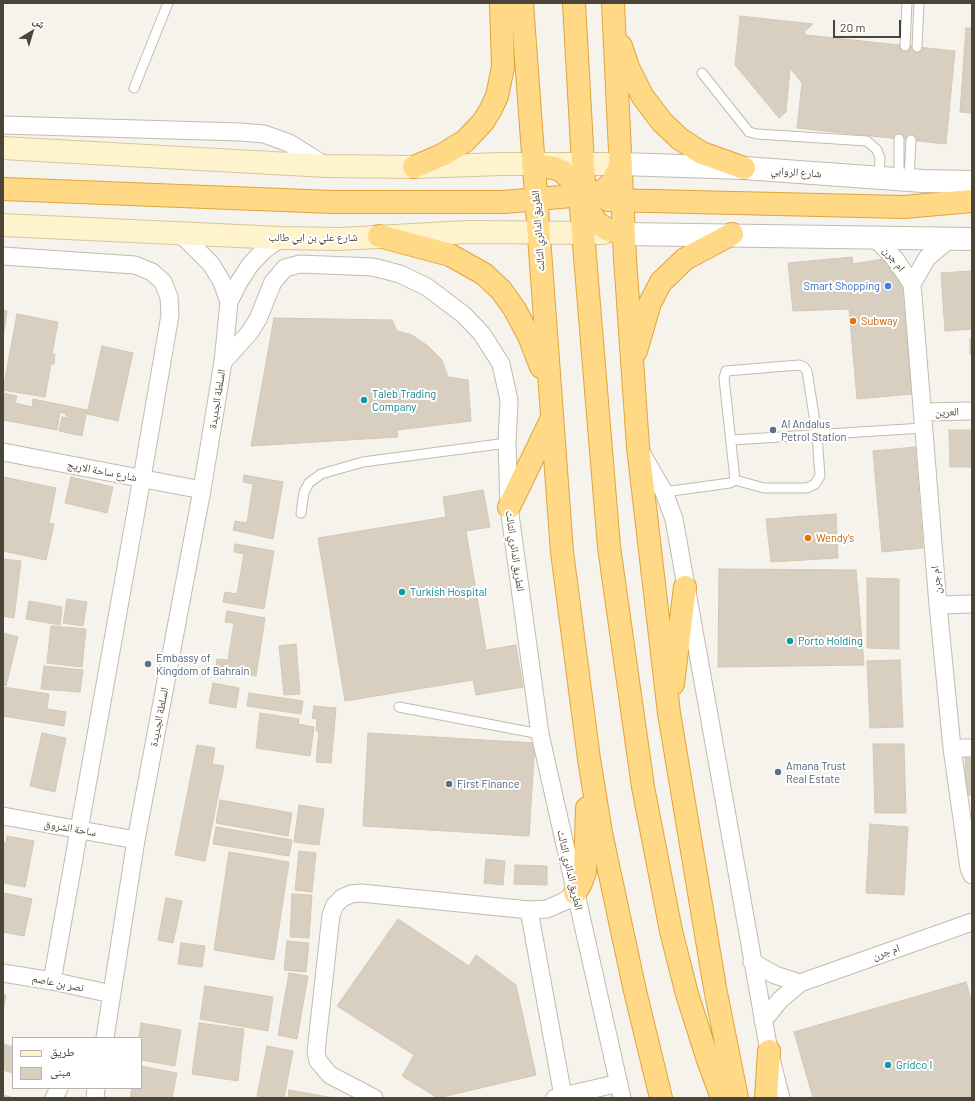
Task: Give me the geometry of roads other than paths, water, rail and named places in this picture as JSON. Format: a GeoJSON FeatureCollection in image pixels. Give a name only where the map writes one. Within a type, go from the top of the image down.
{"type":"FeatureCollection","features":[{"type":"Feature","properties":{"kind":"highway"},"geometry":{"type":"LineString","coordinates":[[414,167],[442,155],[465,141],[483,122],[491,109],[501,82],[503,67],[501,3]]}},
{"type":"Feature","properties":{"kind":"highway","name":"الطريق الدائري الثالث"},"geometry":{"type":"LineString","coordinates":[[522,3],[562,552],[589,759],[604,848],[635,991],[661,1098]]}},
{"type":"Feature","properties":{"kind":"highway"},"geometry":{"type":"LineString","coordinates":[[574,3],[584,233],[609,547],[643,787],[671,931],[686,994],[722,1098]]}},
{"type":"Feature","properties":{"kind":"highway"},"geometry":{"type":"LineString","coordinates":[[613,9],[631,369],[638,447],[669,713],[715,988],[737,1098]]}},
{"type":"Feature","properties":{"kind":"highway"},"geometry":{"type":"LineString","coordinates":[[613,9],[628,67],[650,109],[680,139],[691,147],[712,158],[744,168]]}},
{"type":"Feature","properties":{"kind":"highway"},"geometry":{"type":"LineString","coordinates":[[533,164],[559,169],[572,179],[589,211],[597,222],[609,230],[624,234]]}},
{"type":"Feature","properties":{"kind":"highway"},"geometry":{"type":"LineString","coordinates":[[538,232],[553,210],[563,204],[598,193],[608,187],[616,178],[621,164]]}},
{"type":"Feature","properties":{"kind":"highway"},"geometry":{"type":"LineString","coordinates":[[3,189],[333,202],[504,202],[536,199],[583,198],[904,207],[972,201]]}},
{"type":"Feature","properties":{"kind":"highway"},"geometry":{"type":"LineString","coordinates":[[631,369],[650,303],[661,282],[685,259],[732,234]]}},
{"type":"Feature","properties":{"kind":"highway"},"geometry":{"type":"LineString","coordinates":[[379,236],[450,255],[478,269],[492,280],[508,298],[530,336],[550,391]]}},
{"type":"Feature","properties":{"kind":"highway"},"geometry":{"type":"LineString","coordinates":[[509,507],[552,417]]}},
{"type":"Feature","properties":{"kind":"highway"},"geometry":{"type":"LineString","coordinates":[[669,713],[681,630],[685,587]]}},
{"type":"Feature","properties":{"kind":"highway"},"geometry":{"type":"LineString","coordinates":[[575,893],[585,872],[589,759]]}},
{"type":"Feature","properties":{"kind":"highway"},"geometry":{"type":"LineString","coordinates":[[766,1098],[769,1051]]}},
{"type":"Feature","properties":{"kind":"main road"},"geometry":{"type":"LineString","coordinates":[[3,148],[326,166],[414,167],[533,164],[621,164]]}},
{"type":"Feature","properties":{"kind":"main road","name":"شارع علي بن ابي طالب"},"geometry":{"type":"LineString","coordinates":[[3,225],[181,234],[340,239],[468,232],[624,234]]}},
{"type":"Feature","properties":{"kind":"street"},"geometry":{"type":"LineString","coordinates":[[3,125],[264,134],[289,143],[326,166]]}},
{"type":"Feature","properties":{"kind":"street","name":"شارع الروابي"},"geometry":{"type":"LineString","coordinates":[[621,164],[744,168],[896,179],[972,182]]}},
{"type":"Feature","properties":{"kind":"street","name":"السلطة الجديدة"},"geometry":{"type":"LineString","coordinates":[[181,234],[211,264],[222,282],[229,302]]}},
{"type":"Feature","properties":{"kind":"street"},"geometry":{"type":"LineString","coordinates":[[624,234],[732,234],[972,239]]}},
{"type":"Feature","properties":{"kind":"street","name":"ام جرن"},"geometry":{"type":"LineString","coordinates":[[874,237],[895,258],[912,284],[938,605],[952,748],[971,870]]}},
{"type":"Feature","properties":{"kind":"street","name":"السلطة الجديدة"},"geometry":{"type":"LineString","coordinates":[[105,1037],[136,840],[202,490],[223,362],[229,302],[250,265],[264,250],[281,238]]}},
{"type":"Feature","properties":{"kind":"street","name":"ام جرن"},"geometry":{"type":"LineString","coordinates":[[912,284],[927,258],[949,238]]}},
{"type":"Feature","properties":{"kind":"street"},"geometry":{"type":"LineString","coordinates":[[3,256],[135,265],[152,272],[163,282],[169,297],[170,315],[52,981]]}},
{"type":"Feature","properties":{"kind":"street","name":"الطريق الدائري الثالث"},"geometry":{"type":"LineString","coordinates":[[223,362],[250,332],[258,319],[273,282],[285,268],[300,264],[373,267],[400,274],[427,287],[464,314],[482,334],[501,364],[509,400],[507,443],[509,507],[540,734],[620,1091]]}},
{"type":"Feature","properties":{"kind":"street","name":"العرين"},"geometry":{"type":"LineString","coordinates":[[923,420],[972,411]]}},
{"type":"Feature","properties":{"kind":"street"},"geometry":{"type":"LineString","coordinates":[[638,447],[664,492],[674,519],[752,962],[769,1051],[781,1098]]}},
{"type":"Feature","properties":{"kind":"street","name":"شارع ساحة الاريج"},"geometry":{"type":"LineString","coordinates":[[3,452],[202,490]]}},
{"type":"Feature","properties":{"kind":"street"},"geometry":{"type":"LineString","coordinates":[[938,605],[972,604]]}},
{"type":"Feature","properties":{"kind":"street"},"geometry":{"type":"LineString","coordinates":[[952,748],[972,748]]}},
{"type":"Feature","properties":{"kind":"street","name":"ساحة الشروق"},"geometry":{"type":"LineString","coordinates":[[3,816],[136,840]]}},
{"type":"Feature","properties":{"kind":"street"},"geometry":{"type":"LineString","coordinates":[[374,1098],[330,1075],[318,1061],[316,1052],[331,915],[335,906],[342,898],[351,894],[362,893],[529,910],[547,909],[566,901],[575,893]]}},
{"type":"Feature","properties":{"kind":"street"},"geometry":{"type":"LineString","coordinates":[[529,910],[559,1097],[620,1091]]}},
{"type":"Feature","properties":{"kind":"street","name":"ام جرن"},"geometry":{"type":"LineString","coordinates":[[763,1021],[780,1000],[800,983],[972,922]]}},
{"type":"Feature","properties":{"kind":"street"},"geometry":{"type":"LineString","coordinates":[[752,962],[775,975],[800,983]]}},
{"type":"Feature","properties":{"kind":"street","name":"نصر بن عاصم"},"geometry":{"type":"LineString","coordinates":[[3,973],[52,981],[112,994]]}},
{"type":"Feature","properties":{"kind":"street"},"geometry":{"type":"LineString","coordinates":[[54,1098],[58,1089]]}},
{"type":"Feature","properties":{"kind":"lane"},"geometry":{"type":"LineString","coordinates":[[134,88],[168,3]]}},
{"type":"Feature","properties":{"kind":"lane"},"geometry":{"type":"LineString","coordinates":[[905,46],[907,3]]}},
{"type":"Feature","properties":{"kind":"lane"},"geometry":{"type":"LineString","coordinates":[[917,47],[920,3]]}},
{"type":"Feature","properties":{"kind":"lane"},"geometry":{"type":"LineString","coordinates":[[702,73],[749,132],[757,134],[867,141],[877,150],[880,158],[896,179]]}},
{"type":"Feature","properties":{"kind":"lane"},"geometry":{"type":"LineString","coordinates":[[896,179],[899,139]]}},
{"type":"Feature","properties":{"kind":"lane"},"geometry":{"type":"LineString","coordinates":[[896,179],[912,140]]}},
{"type":"Feature","properties":{"kind":"lane"},"geometry":{"type":"LineString","coordinates":[[664,492],[730,483],[735,480],[764,488],[807,488],[815,484],[820,476],[818,435],[807,371],[804,367],[799,365],[729,370],[724,373],[735,480]]}},
{"type":"Feature","properties":{"kind":"lane"},"geometry":{"type":"LineString","coordinates":[[732,440],[818,435],[923,420]]}},
{"type":"Feature","properties":{"kind":"lane"},"geometry":{"type":"LineString","coordinates":[[301,513],[304,492],[309,483],[321,474],[363,462],[507,443]]}},
{"type":"Feature","properties":{"kind":"lane"},"geometry":{"type":"LineString","coordinates":[[399,707],[540,734]]}},
{"type":"Feature","properties":{"kind":"place","name":"Smart Shopping"},"geometry":{"type":"Point","coordinates":[888,286]}},
{"type":"Feature","properties":{"kind":"place","name":"Subway"},"geometry":{"type":"Point","coordinates":[853,321]}},
{"type":"Feature","properties":{"kind":"place","name":"Taleb Trading Company"},"geometry":{"type":"Point","coordinates":[364,400]}},
{"type":"Feature","properties":{"kind":"place","name":"Al Andalus Petrol Station"},"geometry":{"type":"Point","coordinates":[773,430]}},
{"type":"Feature","properties":{"kind":"place","name":"Wendy's"},"geometry":{"type":"Point","coordinates":[808,538]}},
{"type":"Feature","properties":{"kind":"place","name":"Turkish Hospital"},"geometry":{"type":"Point","coordinates":[402,592]}},
{"type":"Feature","properties":{"kind":"place","name":"Porto Holding"},"geometry":{"type":"Point","coordinates":[790,641]}},
{"type":"Feature","properties":{"kind":"place","name":"Embassy of Kingdom of Bahrain"},"geometry":{"type":"Point","coordinates":[148,664]}},
{"type":"Feature","properties":{"kind":"place","name":"Amana Trust Real Estate"},"geometry":{"type":"Point","coordinates":[778,772]}},
{"type":"Feature","properties":{"kind":"place","name":"First Finance"},"geometry":{"type":"Point","coordinates":[449,784]}},
{"type":"Feature","properties":{"kind":"place","name":"Gridco I"},"geometry":{"type":"Point","coordinates":[888,1065]}}]}
